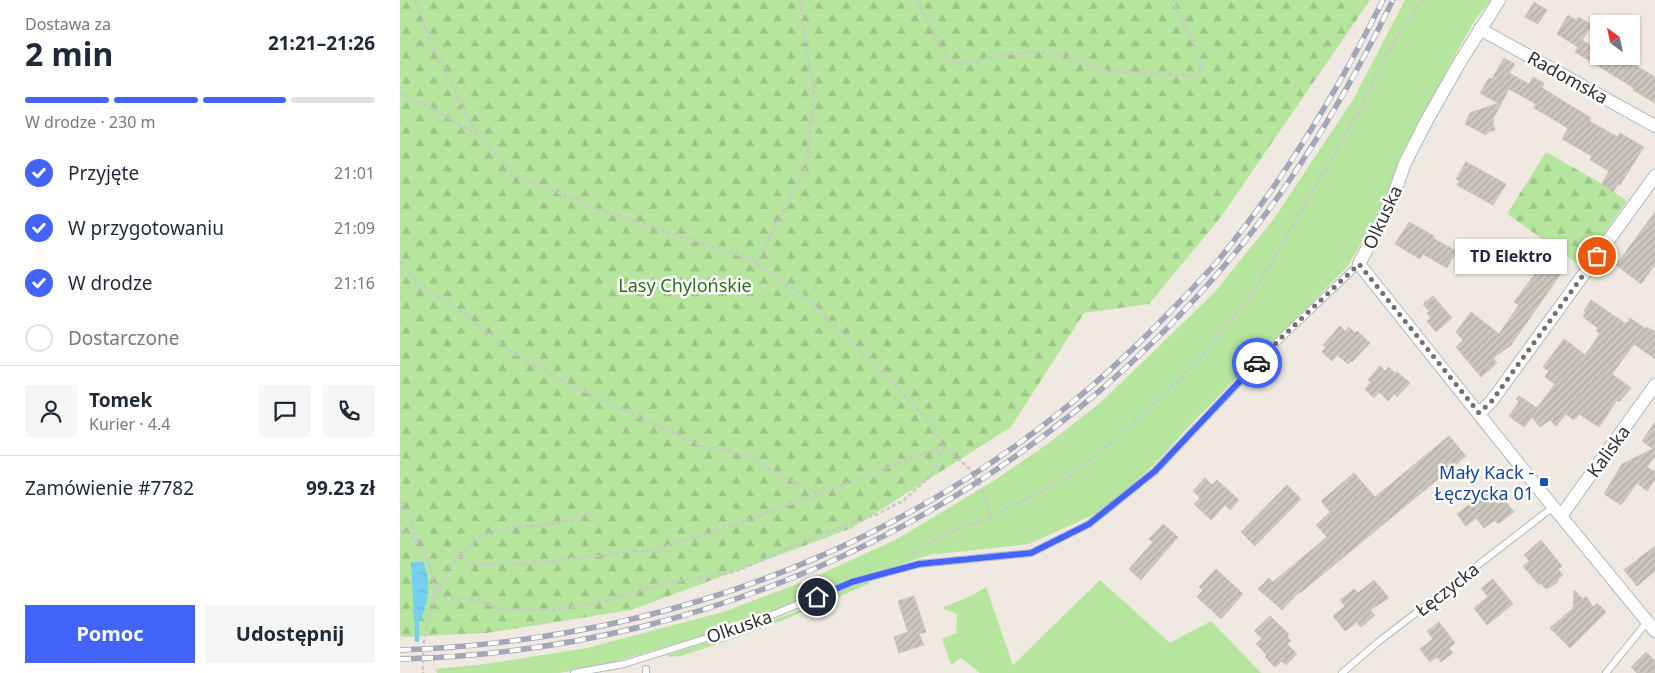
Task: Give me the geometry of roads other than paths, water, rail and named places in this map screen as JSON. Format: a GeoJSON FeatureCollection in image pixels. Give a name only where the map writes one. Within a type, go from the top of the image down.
{"type":"FeatureCollection","features":[{"type":"Feature","properties":{"kind":"street","name":"Olkuska"},"geometry":{"type":"LineString","coordinates":[[1359,264],[1389,208],[1409,154],[1432,111],[1499,0]]}},
{"type":"Feature","properties":{"kind":"street","name":"Radomska"},"geometry":{"type":"LineString","coordinates":[[1480,29],[1655,126]]}},
{"type":"Feature","properties":{"kind":"street"},"geometry":{"type":"LineString","coordinates":[[1479,413],[1491,402],[1655,176]]}},
{"type":"Feature","properties":{"kind":"street"},"geometry":{"type":"LineString","coordinates":[[1359,264],[1557,512],[1652,623]]}},
{"type":"Feature","properties":{"kind":"street","name":"Kaliska"},"geometry":{"type":"LineString","coordinates":[[1557,512],[1655,385]]}},
{"type":"Feature","properties":{"kind":"lane","name":"Olkuska"},"geometry":{"type":"LineString","coordinates":[[574,673],[624,664],[745,626],[852,582],[919,564],[1031,553],[1089,524],[1155,471],[1281,338],[1359,264]]}},
{"type":"Feature","properties":{"kind":"lane","name":"Łęczycka"},"geometry":{"type":"LineString","coordinates":[[1342,673],[1385,638],[1557,512]]}},
{"type":"Feature","properties":{"kind":"lane"},"geometry":{"type":"LineString","coordinates":[[1606,673],[1652,623]]}},
{"type":"Feature","properties":{"kind":"water"},"geometry":{"type":"Polygon","coordinates":[[[411,562],[423,562],[426,569],[427,598],[421,620],[414,620],[411,562]]]}},
{"type":"Feature","properties":{"kind":"waterway"},"geometry":{"type":"LineString","coordinates":[[417,620],[417,640]]}},
{"type":"Feature","properties":{"kind":"railway"},"geometry":{"type":"LineString","coordinates":[[400,650],[507,642],[612,624],[714,596],[812,560],[906,514],[996,459],[1081,395],[1160,322],[1216,263],[1264,201],[1307,136],[1383,0]]}},
{"type":"Feature","properties":{"kind":"railway"},"geometry":{"type":"LineString","coordinates":[[400,659],[523,649],[643,626],[760,591],[871,542],[976,483],[1075,412],[1166,329],[1248,237],[1309,152],[1361,62],[1393,0]]}},
{"type":"Feature","properties":{"kind":"place","name":"TD Elektro"},"geometry":{"type":"Point","coordinates":[1597,256]}},
{"type":"Feature","properties":{"kind":"place","name":"Mały Kack - Łęczycka 01"},"geometry":{"type":"Point","coordinates":[1544,482]}},
{"type":"Feature","properties":{"kind":"park label","name":"Lasy Chylońskie"},"geometry":{"type":"Point","coordinates":[685,285]}}]}
